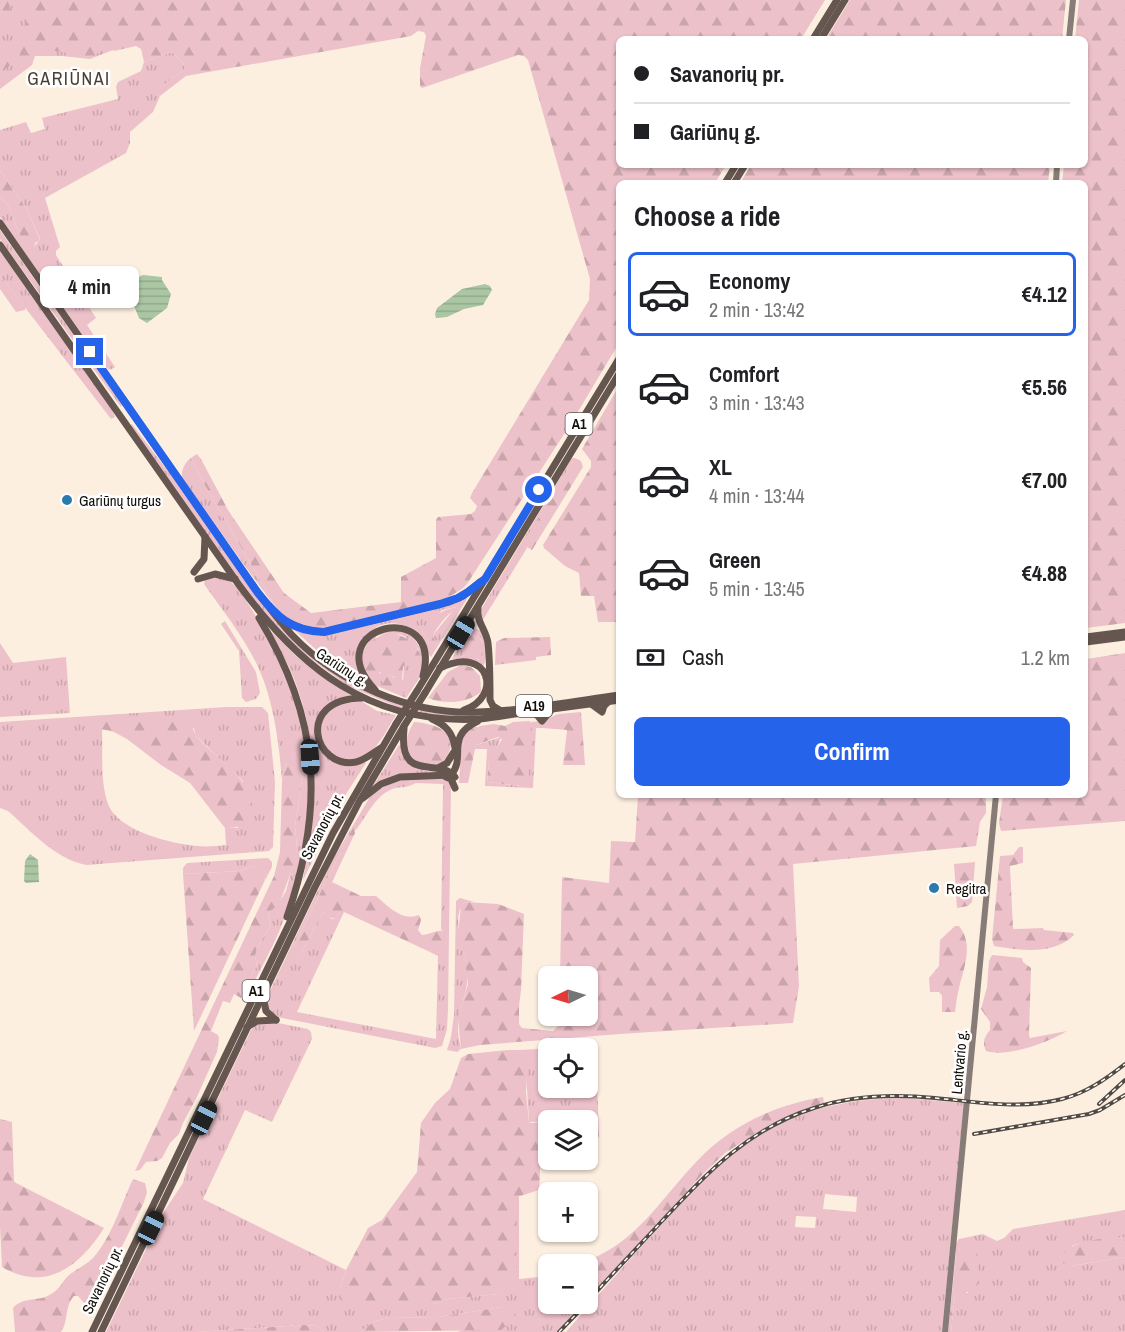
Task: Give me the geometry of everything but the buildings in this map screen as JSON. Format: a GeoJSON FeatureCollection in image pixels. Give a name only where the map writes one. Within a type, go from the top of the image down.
{"type":"FeatureCollection","features":[{"type":"Feature","properties":{"kind":"highway"},"geometry":{"type":"LineString","coordinates":[[815,36],[837,0]]}},
{"type":"Feature","properties":{"kind":"highway"},"geometry":{"type":"LineString","coordinates":[[823,36],[845,0]]}},
{"type":"Feature","properties":{"kind":"highway","name":"Gariūnų g."},"geometry":{"type":"LineString","coordinates":[[0,223],[106,371],[246,576],[273,614],[293,636],[343,675],[378,693],[412,705],[459,712]]}},
{"type":"Feature","properties":{"kind":"highway","name":"Gariūnų g."},"geometry":{"type":"LineString","coordinates":[[0,245],[264,618],[300,655],[326,675],[365,698],[425,717],[482,719],[616,700]]}},
{"type":"Feature","properties":{"kind":"highway","name":"Savanorių pr."},"geometry":{"type":"LineString","coordinates":[[101,1332],[263,994],[359,802],[400,725],[485,579],[616,364]]}},
{"type":"Feature","properties":{"kind":"highway","name":"Savanorių pr."},"geometry":{"type":"LineString","coordinates":[[421,689],[440,668],[616,379]]}},
{"type":"Feature","properties":{"kind":"highway"},"geometry":{"type":"LineString","coordinates":[[126,423],[134,415]]}},
{"type":"Feature","properties":{"kind":"highway"},"geometry":{"type":"LineString","coordinates":[[179,469],[183,484]]}},
{"type":"Feature","properties":{"kind":"highway"},"geometry":{"type":"LineString","coordinates":[[205,537],[204,559],[196,576],[215,574],[237,582],[285,666],[299,704],[310,757],[311,805],[307,845],[298,883],[278,945]]}},
{"type":"Feature","properties":{"kind":"highway"},"geometry":{"type":"LineString","coordinates":[[273,614],[297,627],[324,632],[449,602],[468,592],[485,579]]}},
{"type":"Feature","properties":{"kind":"highway"},"geometry":{"type":"LineString","coordinates":[[478,605],[477,619],[488,639],[490,700],[493,706],[501,711]]}},
{"type":"Feature","properties":{"kind":"highway"},"geometry":{"type":"LineString","coordinates":[[378,693],[363,677],[359,664],[360,652],[370,635],[389,627],[399,627],[410,631],[421,643],[426,660],[421,689]]}},
{"type":"Feature","properties":{"kind":"highway"},"geometry":{"type":"LineString","coordinates":[[461,633],[473,627],[482,628]]}},
{"type":"Feature","properties":{"kind":"highway"},"geometry":{"type":"LineString","coordinates":[[1088,637],[1125,632]]}},
{"type":"Feature","properties":{"kind":"highway"},"geometry":{"type":"LineString","coordinates":[[1088,642],[1125,637]]}},
{"type":"Feature","properties":{"kind":"highway"},"geometry":{"type":"LineString","coordinates":[[483,672],[489,654]]}},
{"type":"Feature","properties":{"kind":"highway"},"geometry":{"type":"LineString","coordinates":[[440,668],[453,662],[467,661],[477,665],[483,672],[486,687],[483,698],[475,706],[459,712]]}},
{"type":"Feature","properties":{"kind":"highway","name":"A19"},"geometry":{"type":"LineString","coordinates":[[459,712],[501,711],[616,696]]}},
{"type":"Feature","properties":{"kind":"highway"},"geometry":{"type":"LineString","coordinates":[[365,698],[343,699],[325,710],[318,725],[320,742],[330,756],[346,763],[363,760],[383,747]]}},
{"type":"Feature","properties":{"kind":"highway"},"geometry":{"type":"LineString","coordinates":[[425,717],[447,728],[454,738],[454,773]]}},
{"type":"Feature","properties":{"kind":"highway"},"geometry":{"type":"LineString","coordinates":[[438,768],[450,760],[468,725],[482,719]]}},
{"type":"Feature","properties":{"kind":"highway"},"geometry":{"type":"LineString","coordinates":[[400,725],[403,746],[408,757],[420,767],[438,768],[454,773]]}},
{"type":"Feature","properties":{"kind":"highway","name":"Savanorių pr."},"geometry":{"type":"LineString","coordinates":[[92,1332],[338,824],[383,747],[400,725]]}},
{"type":"Feature","properties":{"kind":"highway"},"geometry":{"type":"LineString","coordinates":[[443,777],[454,773]]}},
{"type":"Feature","properties":{"kind":"highway"},"geometry":{"type":"LineString","coordinates":[[359,802],[389,780],[410,776],[451,779],[455,788]]}},
{"type":"Feature","properties":{"kind":"highway"},"geometry":{"type":"LineString","coordinates":[[248,1027],[257,1021],[276,1020],[266,1011],[263,994]]}},
{"type":"Feature","properties":{"kind":"main road"},"geometry":{"type":"LineString","coordinates":[[1069,36],[1073,0]]}},
{"type":"Feature","properties":{"kind":"main road","name":"Lentvario g."},"geometry":{"type":"LineString","coordinates":[[945,1332],[996,798]]}},
{"type":"Feature","properties":{"kind":"green space"},"geometry":{"type":"Polygon","coordinates":[[[0,0],[187,0],[126,45],[90,59],[35,56],[32,65],[0,89],[0,0]]]}},
{"type":"Feature","properties":{"kind":"green space"},"geometry":{"type":"Polygon","coordinates":[[[0,0],[10,0],[10,13],[6,25],[0,31],[0,0]]]}},
{"type":"Feature","properties":{"kind":"green space"},"geometry":{"type":"Polygon","coordinates":[[[32,0],[825,0],[803,36],[616,36],[616,168],[724,168],[717,180],[616,180],[616,348],[570,425],[467,584],[447,598],[328,628],[300,624],[277,609],[191,458],[197,454],[201,459],[228,510],[284,593],[311,613],[401,602],[401,577],[436,558],[436,520],[438,517],[471,514],[475,511],[477,506],[470,498],[472,493],[589,300],[590,279],[528,60],[518,55],[422,88],[420,68],[426,36],[424,32],[418,31],[411,36],[186,76],[160,96],[155,91],[185,69],[183,63],[172,52],[144,62],[141,49],[136,46],[114,51],[106,46],[93,57],[48,50],[40,51],[26,56],[0,72],[0,57],[20,55],[17,45],[27,21],[32,0]]]}},
{"type":"Feature","properties":{"kind":"green space"},"geometry":{"type":"Polygon","coordinates":[[[850,0],[1066,0],[1062,36],[828,36],[850,0]]]}},
{"type":"Feature","properties":{"kind":"green space"},"geometry":{"type":"Polygon","coordinates":[[[1079,0],[1125,0],[1125,623],[1088,628],[1088,180],[1062,180],[1064,168],[1088,168],[1088,36],[1075,36],[1079,0]]]}},
{"type":"Feature","properties":{"kind":"green space"},"geometry":{"type":"Polygon","coordinates":[[[172,52],[183,63],[185,69],[156,91],[160,96],[153,112],[130,132],[130,143],[126,153],[45,198],[60,247],[56,255],[96,318],[87,325],[115,367],[110,370],[105,367],[0,217],[0,198],[8,205],[20,236],[33,248],[40,239],[27,210],[0,170],[0,130],[26,122],[31,133],[45,129],[42,118],[118,99],[116,87],[118,82],[141,71],[144,62],[172,52]]]}},
{"type":"Feature","properties":{"kind":"green space"},"geometry":{"type":"Polygon","coordinates":[[[749,168],[1050,168],[1048,180],[742,180],[749,168]]]}},
{"type":"Feature","properties":{"kind":"green space"},"geometry":{"type":"Polygon","coordinates":[[[0,170],[27,210],[40,240],[35,243],[33,253],[20,236],[8,205],[0,198],[0,170]]]}},
{"type":"Feature","properties":{"kind":"green space"},"geometry":{"type":"Polygon","coordinates":[[[0,230],[122,404],[121,407],[0,239],[0,230]]]}},
{"type":"Feature","properties":{"kind":"green space"},"geometry":{"type":"Polygon","coordinates":[[[0,251],[115,417],[111,419],[0,275],[0,251]]]}},
{"type":"Feature","properties":{"kind":"green space"},"geometry":{"type":"Polygon","coordinates":[[[0,275],[25,310],[16,312],[0,289],[0,275]]]}},
{"type":"Feature","properties":{"kind":"green space"},"geometry":{"type":"Polygon","coordinates":[[[616,391],[616,622],[598,622],[594,596],[581,596],[579,573],[565,566],[543,545],[591,467],[591,461],[582,449],[616,391]]]}},
{"type":"Feature","properties":{"kind":"green space"},"geometry":{"type":"Polygon","coordinates":[[[132,424],[184,492],[265,607],[313,656],[403,704],[483,715],[447,717],[400,708],[346,685],[290,643],[252,598],[131,426],[132,424]]]}},
{"type":"Feature","properties":{"kind":"green space"},"geometry":{"type":"Polygon","coordinates":[[[191,458],[277,609],[182,478],[184,467],[191,458]]]}},
{"type":"Feature","properties":{"kind":"green space"},"geometry":{"type":"Polygon","coordinates":[[[572,458],[575,458],[524,543],[527,548],[481,623],[480,611],[572,458]]]}},
{"type":"Feature","properties":{"kind":"green space"},"geometry":{"type":"Polygon","coordinates":[[[575,458],[581,461],[583,467],[532,550],[523,543],[575,458]]]}},
{"type":"Feature","properties":{"kind":"green space"},"geometry":{"type":"Polygon","coordinates":[[[210,576],[228,580],[238,589],[265,632],[282,665],[295,699],[308,770],[308,806],[297,878],[277,936],[245,1000],[241,998],[257,965],[255,957],[257,948],[271,925],[268,914],[286,891],[297,849],[295,826],[304,767],[295,753],[287,761],[282,781],[275,724],[264,682],[247,646],[204,584],[205,579],[210,576]]]}},
{"type":"Feature","properties":{"kind":"green space"},"geometry":{"type":"Polygon","coordinates":[[[470,594],[431,657],[418,635],[409,628],[396,624],[384,624],[374,629],[365,637],[358,659],[360,671],[366,683],[331,663],[292,628],[313,633],[470,594]],[[456,607],[442,610],[422,631],[430,644],[434,639],[433,635],[456,607]]]}},
{"type":"Feature","properties":{"kind":"green space"},"geometry":{"type":"Polygon","coordinates":[[[456,607],[437,628],[433,635],[435,642],[430,644],[422,631],[428,621],[445,610],[456,607]]]}},
{"type":"Feature","properties":{"kind":"green space"},"geometry":{"type":"Polygon","coordinates":[[[225,621],[256,672],[260,693],[256,699],[246,702],[242,698],[239,651],[221,624],[225,621]]]}},
{"type":"Feature","properties":{"kind":"green space"},"geometry":{"type":"Polygon","coordinates":[[[265,625],[296,656],[350,695],[350,697],[335,700],[323,709],[315,734],[320,750],[338,763],[351,765],[366,763],[346,794],[303,880],[313,799],[311,747],[300,695],[287,663],[265,625]]]}},
{"type":"Feature","properties":{"kind":"green space"},"geometry":{"type":"Polygon","coordinates":[[[392,628],[411,634],[424,654],[420,677],[406,698],[372,684],[367,678],[361,655],[372,636],[392,628]],[[387,633],[376,636],[379,674],[382,671],[403,682],[404,665],[419,650],[403,635],[387,633]]]}},
{"type":"Feature","properties":{"kind":"green space"},"geometry":{"type":"Polygon","coordinates":[[[474,628],[480,630],[484,638],[486,658],[483,667],[468,660],[452,659],[467,632],[474,628]],[[479,636],[469,637],[463,648],[479,660],[482,642],[479,636]]]}},
{"type":"Feature","properties":{"kind":"green space"},"geometry":{"type":"Polygon","coordinates":[[[387,633],[397,634],[407,639],[420,655],[414,662],[406,663],[403,667],[402,679],[410,687],[406,694],[383,685],[383,676],[395,679],[395,677],[379,672],[380,677],[375,681],[365,668],[365,653],[368,647],[379,636],[387,633]]]}},
{"type":"Feature","properties":{"kind":"green space"},"geometry":{"type":"Polygon","coordinates":[[[475,634],[482,646],[481,660],[465,654],[463,648],[469,637],[475,634]]]}},
{"type":"Feature","properties":{"kind":"green space"},"geometry":{"type":"Polygon","coordinates":[[[550,637],[551,655],[536,657],[536,660],[495,665],[496,642],[504,638],[550,637]]]}},
{"type":"Feature","properties":{"kind":"green space"},"geometry":{"type":"Polygon","coordinates":[[[0,643],[13,663],[66,657],[70,713],[0,717],[0,643]]]}},
{"type":"Feature","properties":{"kind":"green space"},"geometry":{"type":"Polygon","coordinates":[[[1125,653],[1125,821],[1001,831],[999,823],[1003,798],[1088,798],[1088,659],[1125,653]]]}},
{"type":"Feature","properties":{"kind":"green space"},"geometry":{"type":"Polygon","coordinates":[[[461,665],[471,667],[480,676],[481,692],[469,699],[456,702],[441,702],[428,698],[448,672],[461,665]]]}},
{"type":"Feature","properties":{"kind":"green space"},"geometry":{"type":"Polygon","coordinates":[[[361,701],[377,711],[396,715],[373,750],[356,760],[342,759],[325,747],[320,735],[321,723],[332,706],[361,701]]]}},
{"type":"Feature","properties":{"kind":"green space"},"geometry":{"type":"Polygon","coordinates":[[[226,707],[262,707],[268,713],[275,782],[273,847],[269,851],[86,865],[64,857],[8,811],[0,808],[0,722],[226,707]],[[194,728],[102,730],[105,795],[114,813],[134,829],[187,845],[226,845],[225,828],[238,828],[243,781],[195,735],[194,728]]]}},
{"type":"Feature","properties":{"kind":"green space"},"geometry":{"type":"Polygon","coordinates":[[[581,712],[585,765],[563,765],[567,730],[542,728],[542,721],[559,714],[581,712]]]}},
{"type":"Feature","properties":{"kind":"green space"},"geometry":{"type":"Polygon","coordinates":[[[188,717],[197,737],[234,772],[249,792],[252,803],[251,814],[247,822],[241,826],[225,828],[190,783],[161,765],[127,739],[114,732],[94,727],[92,723],[188,717]]]}},
{"type":"Feature","properties":{"kind":"green space"},"geometry":{"type":"Polygon","coordinates":[[[530,721],[532,727],[528,784],[522,786],[487,782],[489,761],[502,739],[498,737],[476,745],[466,779],[460,778],[464,738],[469,731],[480,726],[494,724],[505,726],[513,722],[530,721]]]}},
{"type":"Feature","properties":{"kind":"green space"},"geometry":{"type":"Polygon","coordinates":[[[542,721],[542,728],[536,728],[533,788],[485,786],[487,749],[475,749],[468,783],[459,783],[462,737],[470,728],[477,727],[464,738],[461,778],[476,745],[501,737],[489,761],[487,782],[522,786],[531,722],[542,721]]]}},
{"type":"Feature","properties":{"kind":"green space"},"geometry":{"type":"Polygon","coordinates":[[[414,722],[434,726],[448,735],[450,748],[439,766],[419,762],[408,754],[406,741],[414,722]]]}},
{"type":"Feature","properties":{"kind":"green space"},"geometry":{"type":"Polygon","coordinates":[[[399,745],[442,771],[442,775],[414,774],[373,786],[399,745]]]}},
{"type":"Feature","properties":{"kind":"green space"},"geometry":{"type":"Polygon","coordinates":[[[299,753],[304,767],[295,826],[297,849],[280,902],[268,914],[271,925],[257,948],[255,957],[257,965],[241,998],[234,994],[230,1003],[223,1001],[211,1031],[219,1038],[217,1052],[179,1134],[170,1143],[162,1158],[146,1162],[140,1170],[135,1171],[274,876],[280,852],[282,781],[288,757],[299,753]]]}},
{"type":"Feature","properties":{"kind":"green space"},"geometry":{"type":"Polygon","coordinates":[[[445,778],[451,784],[447,1029],[442,1046],[435,1048],[277,1017],[267,1010],[267,997],[332,861],[371,795],[396,779],[445,778]],[[416,783],[392,789],[380,797],[356,830],[352,829],[294,946],[301,954],[323,912],[335,919],[340,912],[344,912],[297,1012],[436,1039],[438,956],[428,951],[432,951],[443,931],[441,929],[443,784],[416,783]]]}},
{"type":"Feature","properties":{"kind":"green space"},"geometry":{"type":"Polygon","coordinates":[[[638,798],[986,798],[986,813],[980,822],[976,846],[793,864],[799,986],[793,1023],[569,1038],[538,1038],[538,1040],[480,1045],[461,1049],[458,1019],[468,984],[465,958],[458,934],[461,906],[465,902],[498,904],[524,914],[519,1006],[519,1024],[522,1028],[553,1031],[558,1026],[598,1026],[598,966],[560,966],[562,877],[609,883],[611,841],[635,842],[638,798]]]}},
{"type":"Feature","properties":{"kind":"green space"},"geometry":{"type":"Polygon","coordinates":[[[354,828],[355,833],[332,882],[361,896],[376,896],[401,915],[413,917],[419,915],[421,920],[418,930],[422,935],[443,931],[444,939],[438,949],[428,951],[344,912],[340,912],[335,919],[323,912],[301,954],[297,953],[294,946],[354,828]]]}},
{"type":"Feature","properties":{"kind":"green space"},"geometry":{"type":"Polygon","coordinates":[[[1019,847],[1023,847],[1023,863],[1010,866],[1013,929],[1043,928],[1044,930],[1073,933],[1074,935],[1066,942],[1036,950],[994,946],[992,939],[1000,856],[1013,855],[1019,847]]]}},
{"type":"Feature","properties":{"kind":"green space"},"geometry":{"type":"Polygon","coordinates":[[[268,858],[272,862],[272,867],[264,882],[266,872],[252,866],[240,871],[183,874],[183,868],[187,863],[268,858]]]}},
{"type":"Feature","properties":{"kind":"green space"},"geometry":{"type":"Polygon","coordinates":[[[975,862],[972,902],[968,906],[957,908],[954,864],[975,862]]]}},
{"type":"Feature","properties":{"kind":"green space"},"geometry":{"type":"Polygon","coordinates":[[[252,866],[266,872],[264,882],[194,1031],[183,874],[240,871],[252,866]]]}},
{"type":"Feature","properties":{"kind":"green space"},"geometry":{"type":"Polygon","coordinates":[[[460,898],[474,902],[465,902],[458,917],[467,978],[458,1023],[461,1049],[457,1052],[447,1050],[454,1015],[456,901],[460,898]]]}},
{"type":"Feature","properties":{"kind":"green space"},"geometry":{"type":"Polygon","coordinates":[[[955,926],[959,926],[966,940],[965,964],[955,1012],[942,1012],[942,996],[939,992],[930,992],[929,978],[939,966],[940,940],[955,926]]]}},
{"type":"Feature","properties":{"kind":"green space"},"geometry":{"type":"Polygon","coordinates":[[[992,955],[1022,958],[1023,962],[1031,968],[1030,1038],[1067,1031],[1050,1040],[1016,1051],[995,1053],[986,1051],[984,1040],[990,1030],[990,1022],[981,1009],[992,955]]]}},
{"type":"Feature","properties":{"kind":"green space"},"geometry":{"type":"Polygon","coordinates":[[[268,1021],[308,1029],[312,1039],[272,1122],[245,1110],[203,1199],[346,1270],[340,1289],[433,1304],[448,1299],[499,1294],[519,1196],[519,1279],[538,1277],[538,1314],[573,1314],[556,1332],[457,1332],[500,1325],[515,1318],[502,1307],[438,1317],[390,1318],[375,1321],[360,1332],[324,1332],[317,1326],[303,1325],[196,1332],[106,1332],[165,1210],[183,1183],[189,1158],[256,1024],[268,1021]]]}},
{"type":"Feature","properties":{"kind":"green space"},"geometry":{"type":"Polygon","coordinates":[[[538,1049],[538,1098],[598,1098],[599,1138],[598,1110],[538,1110],[538,1122],[529,1122],[525,1054],[519,1050],[538,1049]]]}},
{"type":"Feature","properties":{"kind":"green space"},"geometry":{"type":"Polygon","coordinates":[[[519,1050],[525,1054],[528,1061],[526,1092],[529,1122],[538,1122],[539,1182],[538,1190],[517,1197],[514,1280],[499,1294],[448,1299],[433,1304],[349,1306],[344,1304],[339,1297],[346,1270],[368,1228],[382,1220],[417,1172],[421,1123],[435,1103],[450,1089],[461,1058],[468,1054],[519,1050]]]}},
{"type":"Feature","properties":{"kind":"green space"},"geometry":{"type":"Polygon","coordinates":[[[823,1097],[824,1103],[769,1125],[725,1153],[603,1283],[598,1274],[598,1256],[626,1238],[639,1226],[711,1148],[755,1118],[823,1097]]]}},
{"type":"Feature","properties":{"kind":"green space"},"geometry":{"type":"Polygon","coordinates":[[[904,1098],[964,1103],[942,1332],[566,1332],[582,1314],[598,1314],[598,1295],[721,1162],[749,1141],[790,1119],[834,1105],[904,1098]],[[825,1194],[823,1209],[856,1212],[857,1197],[825,1194]],[[796,1216],[795,1227],[815,1228],[816,1217],[796,1216]]]}},
{"type":"Feature","properties":{"kind":"green space"},"geometry":{"type":"Polygon","coordinates":[[[0,1119],[12,1122],[14,1181],[104,1228],[84,1254],[60,1272],[33,1277],[2,1267],[0,1119]]]}},
{"type":"Feature","properties":{"kind":"green space"},"geometry":{"type":"Polygon","coordinates":[[[133,1179],[145,1183],[147,1192],[144,1202],[94,1303],[85,1304],[78,1296],[74,1296],[61,1332],[15,1332],[13,1308],[17,1304],[54,1292],[67,1277],[90,1261],[100,1250],[133,1179]]]}},
{"type":"Feature","properties":{"kind":"green space"},"geometry":{"type":"Polygon","coordinates":[[[1125,1210],[1125,1237],[1072,1246],[1071,1266],[1125,1257],[1125,1332],[951,1332],[955,1295],[961,1292],[968,1293],[970,1246],[956,1253],[956,1243],[959,1239],[983,1234],[997,1241],[1013,1229],[1125,1210]]]}},
{"type":"Feature","properties":{"kind":"green space"},"geometry":{"type":"Polygon","coordinates":[[[1125,1237],[1125,1257],[1071,1266],[1063,1263],[1063,1254],[1083,1242],[1125,1237]]]}},
{"type":"Feature","properties":{"kind":"green space"},"geometry":{"type":"Polygon","coordinates":[[[970,1239],[977,1247],[979,1283],[972,1291],[955,1295],[951,1332],[948,1332],[956,1253],[963,1246],[970,1246],[970,1239]]]}},
{"type":"Feature","properties":{"kind":"green space"},"geometry":{"type":"Polygon","coordinates":[[[598,1274],[603,1283],[598,1288],[598,1274]]]}},
{"type":"Feature","properties":{"kind":"green space"},"geometry":{"type":"Polygon","coordinates":[[[509,1307],[515,1312],[516,1318],[501,1330],[360,1332],[375,1321],[390,1318],[438,1317],[509,1307]]]}},
{"type":"Feature","properties":{"kind":"green space"},"geometry":{"type":"Polygon","coordinates":[[[317,1326],[324,1332],[196,1332],[317,1326]]]}},
{"type":"Feature","properties":{"kind":"shaded area"},"geometry":{"type":"Polygon","coordinates":[[[143,275],[162,277],[171,294],[167,308],[147,323],[139,318],[127,289],[129,282],[143,275]]]}},
{"type":"Feature","properties":{"kind":"shaded area"},"geometry":{"type":"Polygon","coordinates":[[[485,284],[492,290],[483,305],[464,309],[447,317],[436,318],[437,308],[462,289],[485,284]]]}},
{"type":"Feature","properties":{"kind":"shaded area"},"geometry":{"type":"Polygon","coordinates":[[[30,854],[38,860],[39,882],[26,883],[24,881],[25,861],[30,854]]]}},
{"type":"Feature","properties":{"kind":"railway"},"geometry":{"type":"LineString","coordinates":[[598,1290],[713,1169],[749,1140],[790,1117],[844,1100],[889,1096],[1015,1105],[1046,1102],[1062,1099],[1087,1089],[1125,1064]]}},
{"type":"Feature","properties":{"kind":"railway"},"geometry":{"type":"LineString","coordinates":[[1099,1104],[1125,1080]]}},
{"type":"Feature","properties":{"kind":"railway"},"geometry":{"type":"LineString","coordinates":[[974,1134],[1089,1114],[1125,1095]]}},
{"type":"Feature","properties":{"kind":"railway"},"geometry":{"type":"LineString","coordinates":[[559,1332],[576,1314]]}},
{"type":"Feature","properties":{"kind":"place","name":"Gariūnų turgus"},"geometry":{"type":"Point","coordinates":[67,500]}},
{"type":"Feature","properties":{"kind":"place","name":"Regitra"},"geometry":{"type":"Point","coordinates":[934,888]}},
{"type":"Feature","properties":{"kind":"district","name":"GARIŪNAI"},"geometry":{"type":"Point","coordinates":[69,78]}},
{"type":"Feature","properties":{"kind":"route"},"geometry":{"type":"LineString","coordinates":[[90,352],[273,614],[310,631],[324,632],[449,602],[463,596],[485,579],[539,490]]}}]}
